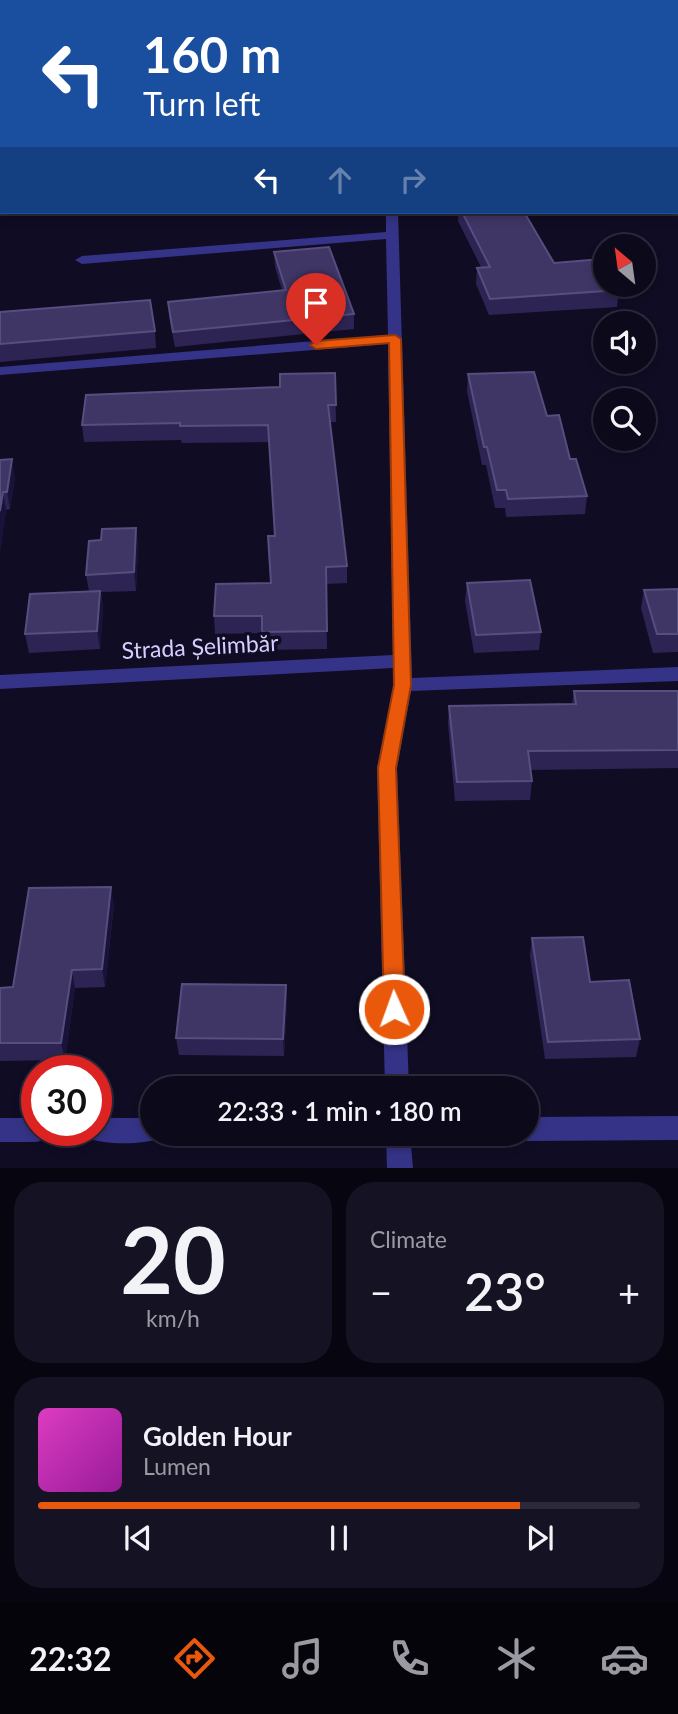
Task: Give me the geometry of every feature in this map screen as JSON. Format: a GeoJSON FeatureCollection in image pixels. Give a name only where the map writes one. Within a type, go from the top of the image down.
{"type":"FeatureCollection","features":[{"type":"Feature","properties":{"kind":"street"},"geometry":{"type":"LineString","coordinates":[[392,214],[403,685],[387,768],[397,1076]]}},
{"type":"Feature","properties":{"kind":"street"},"geometry":{"type":"LineString","coordinates":[[82,260],[393,235]]}},
{"type":"Feature","properties":{"kind":"street"},"geometry":{"type":"LineString","coordinates":[[0,371],[395,339]]}},
{"type":"Feature","properties":{"kind":"street","name":"Strada Șelimbăr"},"geometry":{"type":"LineString","coordinates":[[0,682],[402,661]]}},
{"type":"Feature","properties":{"kind":"street"},"geometry":{"type":"LineString","coordinates":[[403,685],[678,674]]}},
{"type":"Feature","properties":{"kind":"street"},"geometry":{"type":"LineString","coordinates":[[539,1129],[678,1128]]}},
{"type":"Feature","properties":{"kind":"street"},"geometry":{"type":"LineString","coordinates":[[0,1129],[21,1130]]}},
{"type":"Feature","properties":{"kind":"street"},"geometry":{"type":"LineString","coordinates":[[112,1130],[140,1130]]}},
{"type":"Feature","properties":{"kind":"street"},"geometry":{"type":"LineString","coordinates":[[399,1146],[400,1168]]}},
{"type":"Feature","properties":{"kind":"building"},"geometry":{"type":"Polygon","coordinates":[[[463,214],[525,214],[554,263],[593,260],[593,292],[490,299],[477,268],[490,267],[463,214]]]}},
{"type":"Feature","properties":{"kind":"building"},"geometry":{"type":"Polygon","coordinates":[[[329,247],[354,314],[173,332],[168,302],[286,290],[274,252],[329,247]]]}},
{"type":"Feature","properties":{"kind":"building"},"geometry":{"type":"Polygon","coordinates":[[[150,300],[155,331],[0,344],[0,312],[150,300]]]}},
{"type":"Feature","properties":{"kind":"building"},"geometry":{"type":"Polygon","coordinates":[[[534,372],[547,416],[559,415],[570,459],[576,459],[587,496],[508,499],[506,490],[497,490],[487,447],[484,447],[468,374],[534,372]]]}},
{"type":"Feature","properties":{"kind":"building"},"geometry":{"type":"Polygon","coordinates":[[[335,373],[336,405],[328,405],[347,566],[326,567],[327,631],[262,632],[262,616],[214,616],[216,584],[271,583],[268,536],[275,536],[268,425],[82,425],[86,395],[280,387],[280,374],[335,373]]]}},
{"type":"Feature","properties":{"kind":"building"},"geometry":{"type":"Polygon","coordinates":[[[12,459],[7,492],[3,492],[0,511],[0,460],[12,459]]]}},
{"type":"Feature","properties":{"kind":"building"},"geometry":{"type":"Polygon","coordinates":[[[136,528],[134,572],[86,575],[89,541],[101,540],[102,529],[136,528]]]}},
{"type":"Feature","properties":{"kind":"building"},"geometry":{"type":"Polygon","coordinates":[[[530,580],[541,632],[476,635],[467,583],[530,580]]]}},
{"type":"Feature","properties":{"kind":"building"},"geometry":{"type":"Polygon","coordinates":[[[678,589],[678,634],[657,634],[644,590],[678,589]]]}},
{"type":"Feature","properties":{"kind":"building"},"geometry":{"type":"Polygon","coordinates":[[[100,591],[97,631],[25,634],[30,594],[100,591]]]}},
{"type":"Feature","properties":{"kind":"building"},"geometry":{"type":"Polygon","coordinates":[[[574,691],[678,691],[678,750],[528,751],[532,781],[457,782],[449,706],[576,704],[574,691]]]}},
{"type":"Feature","properties":{"kind":"building"},"geometry":{"type":"Polygon","coordinates":[[[111,887],[102,969],[72,970],[61,1043],[0,1043],[0,988],[13,987],[29,888],[111,887]]]}},
{"type":"Feature","properties":{"kind":"building"},"geometry":{"type":"Polygon","coordinates":[[[583,937],[590,982],[629,980],[640,1039],[548,1042],[532,938],[583,937]]]}},
{"type":"Feature","properties":{"kind":"building"},"geometry":{"type":"Polygon","coordinates":[[[182,984],[286,985],[283,1039],[176,1038],[182,984]]]}},
{"type":"Feature","properties":{"kind":"route"},"geometry":{"type":"LineString","coordinates":[[316,345],[395,339],[403,685],[387,768],[394,1009]]}}]}
